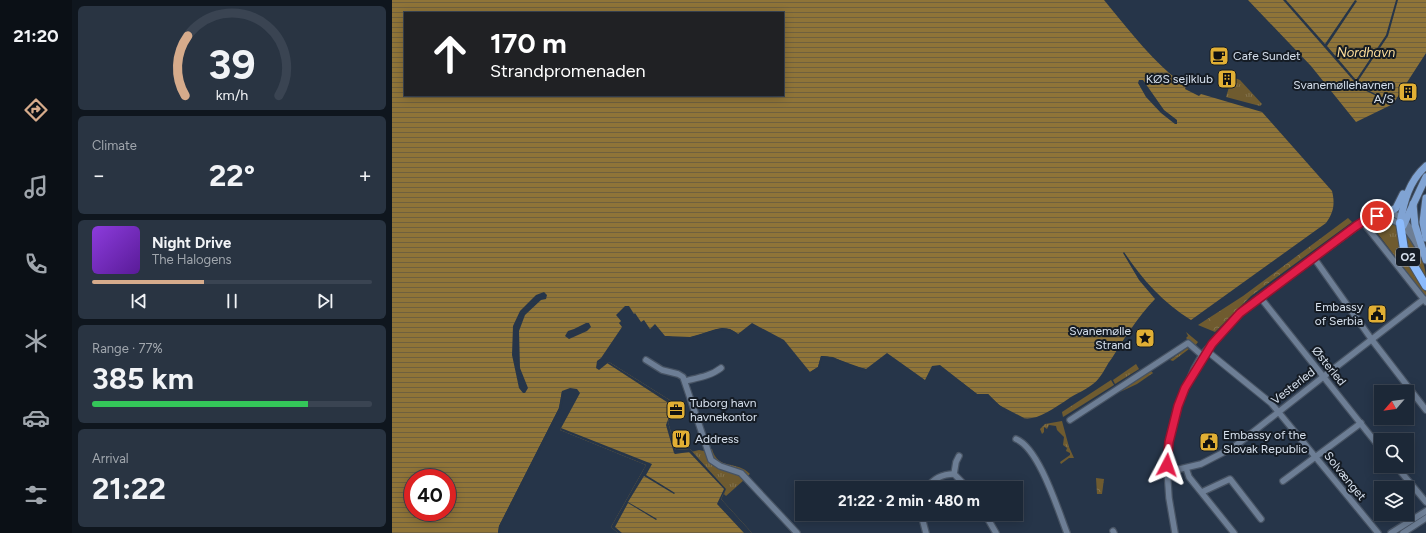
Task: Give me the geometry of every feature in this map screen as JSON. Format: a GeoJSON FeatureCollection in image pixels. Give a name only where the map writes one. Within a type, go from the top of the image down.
{"type":"FeatureCollection","features":[{"type":"Feature","properties":{"kind":"highway","name":"O2"},"geometry":{"type":"LineString","coordinates":[[1402,222],[1404,249],[1426,286]]}},
{"type":"Feature","properties":{"kind":"main road","name":"O2"},"geometry":{"type":"LineString","coordinates":[[1402,222],[1411,185],[1417,175],[1426,166]]}},
{"type":"Feature","properties":{"kind":"main road"},"geometry":{"type":"LineString","coordinates":[[1402,222],[1414,204],[1425,179],[1417,175]]}},
{"type":"Feature","properties":{"kind":"main road"},"geometry":{"type":"LineString","coordinates":[[1388,213],[1396,208],[1402,196],[1411,185]]}},
{"type":"Feature","properties":{"kind":"main road","name":"O2"},"geometry":{"type":"LineString","coordinates":[[1426,198],[1423,222],[1426,238]]}},
{"type":"Feature","properties":{"kind":"main road"},"geometry":{"type":"LineString","coordinates":[[1414,204],[1415,225],[1426,261]]}},
{"type":"Feature","properties":{"kind":"street"},"geometry":{"type":"LineString","coordinates":[[1175,533],[1169,498],[1167,469],[1172,423],[1185,388],[1204,355],[1228,325],[1260,297],[1364,221],[1379,213],[1388,213],[1402,222],[1417,239],[1420,250],[1426,261]]}},
{"type":"Feature","properties":{"kind":"street"},"geometry":{"type":"LineString","coordinates":[[1374,216],[1387,217],[1402,222]]}},
{"type":"Feature","properties":{"kind":"street"},"geometry":{"type":"LineString","coordinates":[[1364,221],[1366,226],[1425,301]]}},
{"type":"Feature","properties":{"kind":"street"},"geometry":{"type":"LineString","coordinates":[[1314,258],[1372,340],[1426,410]]}},
{"type":"Feature","properties":{"kind":"street","name":"Østerled"},"geometry":{"type":"LineString","coordinates":[[1260,297],[1374,440]]}},
{"type":"Feature","properties":{"kind":"street","name":"Vesterled"},"geometry":{"type":"LineString","coordinates":[[1167,469],[1186,468],[1201,464],[1225,453],[1323,376],[1425,301]]}},
{"type":"Feature","properties":{"kind":"street","name":"Solvænget"},"geometry":{"type":"LineString","coordinates":[[1070,420],[1188,343],[1266,399],[1278,411],[1378,533]]}},
{"type":"Feature","properties":{"kind":"street"},"geometry":{"type":"LineString","coordinates":[[646,360],[662,370],[678,374],[685,381],[711,460],[720,466],[741,472],[797,533]]}},
{"type":"Feature","properties":{"kind":"street"},"geometry":{"type":"LineString","coordinates":[[685,381],[704,377],[721,368]]}},
{"type":"Feature","properties":{"kind":"street"},"geometry":{"type":"LineString","coordinates":[[1283,481],[1361,423]]}},
{"type":"Feature","properties":{"kind":"street"},"geometry":{"type":"LineString","coordinates":[[1016,439],[1022,441],[1042,470],[1067,533]]}},
{"type":"Feature","properties":{"kind":"street"},"geometry":{"type":"LineString","coordinates":[[954,474],[956,462],[959,456]]}},
{"type":"Feature","properties":{"kind":"street"},"geometry":{"type":"LineString","coordinates":[[1186,468],[1189,477],[1234,533]]}},
{"type":"Feature","properties":{"kind":"street"},"geometry":{"type":"LineString","coordinates":[[1402,473],[1426,502]]}},
{"type":"Feature","properties":{"kind":"street"},"geometry":{"type":"LineString","coordinates":[[933,481],[942,476],[954,474]]}},
{"type":"Feature","properties":{"kind":"street"},"geometry":{"type":"LineString","coordinates":[[954,474],[961,481]]}},
{"type":"Feature","properties":{"kind":"street"},"geometry":{"type":"LineString","coordinates":[[1202,492],[1230,478],[1261,518]]}},
{"type":"Feature","properties":{"kind":"street"},"geometry":{"type":"LineString","coordinates":[[1391,533],[1426,511]]}},
{"type":"Feature","properties":{"kind":"street"},"geometry":{"type":"LineString","coordinates":[[1403,533],[1426,518]]}},
{"type":"Feature","properties":{"kind":"street"},"geometry":{"type":"LineString","coordinates":[[923,521],[926,533]]}},
{"type":"Feature","properties":{"kind":"street"},"geometry":{"type":"LineString","coordinates":[[989,521],[996,533]]}},
{"type":"Feature","properties":{"kind":"green space"},"geometry":{"type":"Polygon","coordinates":[[[1232,77],[1240,80],[1262,104],[1260,106],[1226,97],[1232,77]]]}},
{"type":"Feature","properties":{"kind":"green space"},"geometry":{"type":"Polygon","coordinates":[[[1348,218],[1352,222],[1251,296],[1215,332],[1198,325],[1243,296],[1348,218]]]}},
{"type":"Feature","properties":{"kind":"green space"},"geometry":{"type":"Polygon","coordinates":[[[1385,220],[1396,224],[1403,254],[1426,292],[1426,297],[1369,222],[1385,220]]]}},
{"type":"Feature","properties":{"kind":"green space"},"geometry":{"type":"Polygon","coordinates":[[[1404,230],[1422,259],[1426,272],[1426,279],[1417,263],[1413,250],[1409,252],[1404,230]]]}},
{"type":"Feature","properties":{"kind":"green space"},"geometry":{"type":"Polygon","coordinates":[[[1186,332],[1198,342],[1195,346],[1186,338],[1188,336],[1186,332]]]}},
{"type":"Feature","properties":{"kind":"green space"},"geometry":{"type":"Polygon","coordinates":[[[1187,348],[1189,349],[1173,361],[1170,360],[1187,348]]]}},
{"type":"Feature","properties":{"kind":"green space"},"geometry":{"type":"Polygon","coordinates":[[[1136,364],[1139,369],[1115,384],[1113,380],[1136,364]]]}},
{"type":"Feature","properties":{"kind":"green space"},"geometry":{"type":"Polygon","coordinates":[[[1151,371],[1153,373],[1137,384],[1120,392],[1151,371]]]}},
{"type":"Feature","properties":{"kind":"green space"},"geometry":{"type":"Polygon","coordinates":[[[1111,380],[1114,385],[1063,417],[1062,412],[1111,380]]]}},
{"type":"Feature","properties":{"kind":"green space"},"geometry":{"type":"Polygon","coordinates":[[[1062,421],[1069,447],[1074,458],[1069,458],[1061,464],[1060,462],[1070,455],[1070,453],[1066,451],[1067,448],[1063,445],[1064,437],[1057,430],[1056,426],[1049,425],[1047,429],[1044,427],[1044,432],[1042,434],[1040,429],[1045,424],[1062,421]]]}},
{"type":"Feature","properties":{"kind":"green space"},"geometry":{"type":"Polygon","coordinates":[[[712,449],[715,456],[723,463],[739,467],[750,474],[747,476],[720,464],[709,450],[712,449]]]}},
{"type":"Feature","properties":{"kind":"green space"},"geometry":{"type":"Polygon","coordinates":[[[699,450],[704,451],[712,464],[738,475],[744,480],[726,496],[724,494],[726,489],[691,452],[699,450]]]}},
{"type":"Feature","properties":{"kind":"green space"},"geometry":{"type":"Polygon","coordinates":[[[1096,478],[1104,479],[1102,494],[1097,494],[1096,478]]]}},
{"type":"Feature","properties":{"kind":"water"},"geometry":{"type":"Polygon","coordinates":[[[392,0],[1104,0],[1132,35],[1163,68],[1186,86],[1185,89],[1199,96],[1201,94],[1262,112],[1332,191],[1333,207],[1331,215],[1326,223],[1191,320],[1171,306],[1154,290],[1138,272],[1124,252],[1123,253],[1139,280],[1155,299],[1132,327],[1096,381],[1086,389],[1038,417],[1020,417],[1011,413],[988,394],[977,394],[940,365],[932,366],[925,380],[887,353],[866,369],[831,357],[821,356],[818,367],[810,372],[784,340],[752,323],[738,334],[732,330],[721,328],[688,338],[678,338],[665,336],[655,324],[650,329],[644,320],[641,322],[629,306],[625,306],[616,315],[621,321],[619,323],[622,327],[601,358],[597,361],[596,368],[599,370],[609,362],[676,404],[668,422],[676,450],[690,449],[726,489],[721,499],[752,533],[618,533],[611,527],[646,465],[560,430],[580,393],[577,389],[570,388],[562,391],[559,408],[499,526],[498,533],[392,533],[392,0]]]}},
{"type":"Feature","properties":{"kind":"water","name":"Nordhavn"},"geometry":{"type":"Polygon","coordinates":[[[1248,0],[1426,0],[1426,53],[1393,104],[1356,122],[1311,66],[1248,0]]]}},
{"type":"Feature","properties":{"kind":"pier"},"geometry":{"type":"Polygon","coordinates":[[[1283,0],[1286,0],[1325,44],[1355,0],[1357,1],[1327,46],[1356,80],[1386,35],[1396,0],[1398,0],[1388,36],[1358,81],[1362,87],[1393,104],[1360,88],[1283,0]]]}},
{"type":"Feature","properties":{"kind":"pier"},"geometry":{"type":"Polygon","coordinates":[[[1139,80],[1143,80],[1164,110],[1177,120],[1177,124],[1161,113],[1146,97],[1138,83],[1139,80]]]}},
{"type":"Feature","properties":{"kind":"pier"},"geometry":{"type":"Polygon","coordinates":[[[544,292],[547,295],[546,299],[541,300],[525,315],[519,331],[520,368],[528,388],[525,393],[523,393],[519,388],[512,355],[513,326],[520,311],[536,295],[544,292]]]}},
{"type":"Feature","properties":{"kind":"pier"},"geometry":{"type":"Polygon","coordinates":[[[589,323],[591,327],[587,331],[569,339],[565,336],[568,331],[589,323]]]}},
{"type":"Feature","properties":{"kind":"pier"},"geometry":{"type":"Polygon","coordinates":[[[722,328],[730,329],[738,334],[736,336],[729,331],[722,330],[690,339],[667,339],[665,336],[690,337],[722,328]]]}},
{"type":"Feature","properties":{"kind":"pier"},"geometry":{"type":"Polygon","coordinates":[[[821,356],[833,357],[850,365],[866,369],[865,371],[849,367],[832,359],[822,358],[820,368],[812,373],[810,372],[818,367],[821,356]]]}},
{"type":"Feature","properties":{"kind":"pier"},"geometry":{"type":"Polygon","coordinates":[[[609,362],[676,404],[668,422],[676,450],[690,449],[726,489],[721,499],[752,533],[744,533],[717,504],[724,489],[689,452],[674,453],[666,425],[673,406],[607,363],[609,362]]]}},
{"type":"Feature","properties":{"kind":"pier"},"geometry":{"type":"Polygon","coordinates":[[[960,381],[977,394],[988,394],[999,405],[1024,418],[1022,420],[1009,414],[998,407],[988,396],[976,396],[958,382],[960,381]]]}},
{"type":"Feature","properties":{"kind":"pier"},"geometry":{"type":"Polygon","coordinates":[[[562,391],[564,394],[561,409],[501,527],[500,533],[498,533],[499,526],[559,408],[562,391]]]}},
{"type":"Feature","properties":{"kind":"pier"},"geometry":{"type":"Polygon","coordinates":[[[561,428],[652,464],[646,475],[675,493],[674,494],[644,476],[628,502],[657,519],[656,520],[628,503],[615,527],[622,533],[618,533],[611,527],[646,465],[560,430],[561,428]]]}},
{"type":"Feature","properties":{"kind":"place","name":"Cafe Sundet"},"geometry":{"type":"Point","coordinates":[1219,56]}},
{"type":"Feature","properties":{"kind":"place","name":"KØS sejlklub"},"geometry":{"type":"Point","coordinates":[1227,79]}},
{"type":"Feature","properties":{"kind":"place","name":"Svanemøllehavnen A/S"},"geometry":{"type":"Point","coordinates":[1408,92]}},
{"type":"Feature","properties":{"kind":"place","name":"Embassy of Serbia"},"geometry":{"type":"Point","coordinates":[1377,314]}},
{"type":"Feature","properties":{"kind":"place","name":"Svanemølle Strand"},"geometry":{"type":"Point","coordinates":[1145,338]}},
{"type":"Feature","properties":{"kind":"place","name":"Tuborg havn havnekontor"},"geometry":{"type":"Point","coordinates":[676,410]}},
{"type":"Feature","properties":{"kind":"place","name":"Address"},"geometry":{"type":"Point","coordinates":[681,439]}},
{"type":"Feature","properties":{"kind":"place","name":"Embassy of the Slovak Republic"},"geometry":{"type":"Point","coordinates":[1209,442]}},
{"type":"Feature","properties":{"kind":"route"},"geometry":{"type":"LineString","coordinates":[[1167,465],[1172,423],[1185,388],[1207,351],[1228,325],[1260,297],[1356,226],[1367,219],[1377,216]]}}]}
